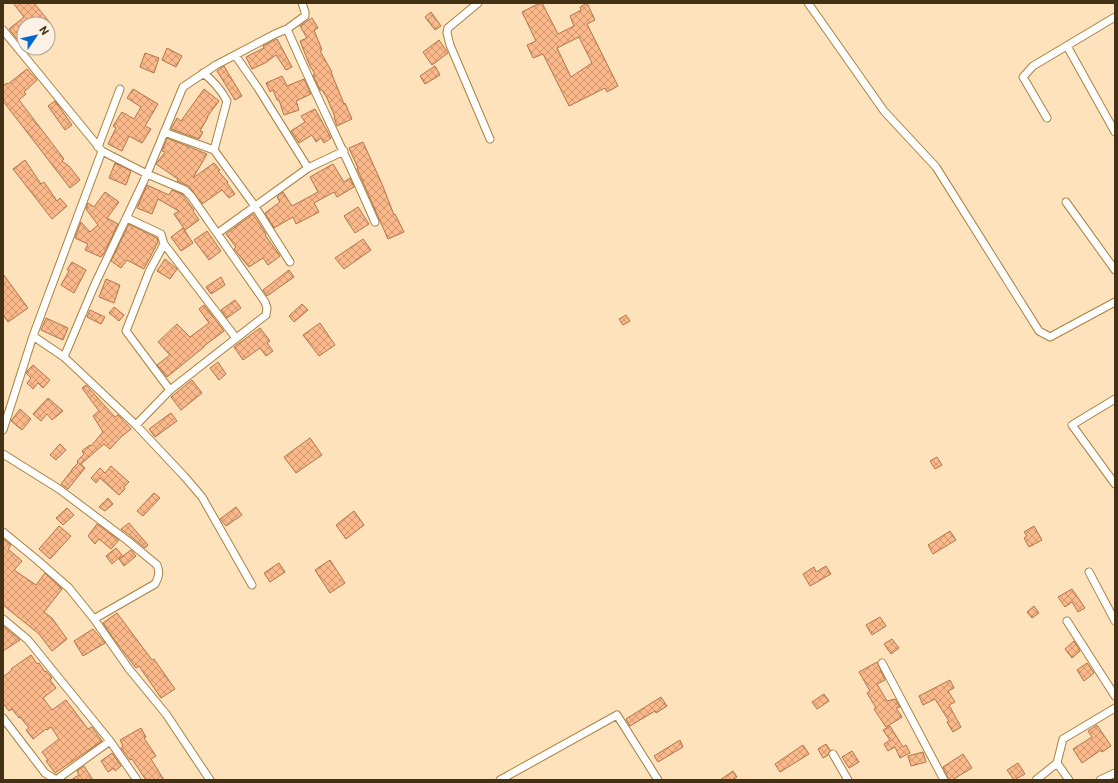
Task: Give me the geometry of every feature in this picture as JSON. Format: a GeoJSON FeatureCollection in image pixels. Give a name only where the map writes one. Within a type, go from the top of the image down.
{"type":"FeatureCollection","features":[{"type":"Feature","properties":{"kind":"street"},"geometry":{"type":"LineString","coordinates":[[64,357],[95,284],[147,174],[183,87],[203,73],[235,55],[287,29],[305,16],[306,12],[302,3]]}},
{"type":"Feature","properties":{"kind":"street"},"geometry":{"type":"LineString","coordinates":[[478,3],[448,28],[447,33],[450,45],[490,139]]}},
{"type":"Feature","properties":{"kind":"street"},"geometry":{"type":"LineString","coordinates":[[808,3],[884,111],[936,167],[1039,331],[1050,337],[1115,302]]}},
{"type":"Feature","properties":{"kind":"street"},"geometry":{"type":"LineString","coordinates":[[1047,118],[1023,77],[1033,66],[1115,17]]}},
{"type":"Feature","properties":{"kind":"street"},"geometry":{"type":"LineString","coordinates":[[287,29],[312,87],[344,151],[375,222]]}},
{"type":"Feature","properties":{"kind":"street"},"geometry":{"type":"LineString","coordinates":[[3,30],[100,149],[147,174],[185,190],[191,196],[218,232],[265,302],[267,308],[266,315],[170,390],[136,425]]}},
{"type":"Feature","properties":{"kind":"street"},"geometry":{"type":"LineString","coordinates":[[1067,46],[1115,132]]}},
{"type":"Feature","properties":{"kind":"street"},"geometry":{"type":"LineString","coordinates":[[235,55],[258,88],[308,168]]}},
{"type":"Feature","properties":{"kind":"street"},"geometry":{"type":"LineString","coordinates":[[203,73],[210,78],[227,101],[214,150]]}},
{"type":"Feature","properties":{"kind":"street"},"geometry":{"type":"LineString","coordinates":[[3,430],[33,336],[120,89]]}},
{"type":"Feature","properties":{"kind":"street"},"geometry":{"type":"LineString","coordinates":[[164,132],[214,150],[254,205],[290,262]]}},
{"type":"Feature","properties":{"kind":"street"},"geometry":{"type":"LineString","coordinates":[[218,232],[308,168],[344,151]]}},
{"type":"Feature","properties":{"kind":"street"},"geometry":{"type":"LineString","coordinates":[[1066,202],[1115,270]]}},
{"type":"Feature","properties":{"kind":"street"},"geometry":{"type":"LineString","coordinates":[[127,218],[161,234],[164,244],[236,338]]}},
{"type":"Feature","properties":{"kind":"street"},"geometry":{"type":"LineString","coordinates":[[164,244],[149,272],[126,332],[170,390]]}},
{"type":"Feature","properties":{"kind":"street"},"geometry":{"type":"LineString","coordinates":[[33,336],[64,357],[136,425],[184,476],[202,497],[252,585]]}},
{"type":"Feature","properties":{"kind":"street"},"geometry":{"type":"LineString","coordinates":[[1115,399],[1072,425],[1115,484]]}},
{"type":"Feature","properties":{"kind":"street"},"geometry":{"type":"LineString","coordinates":[[3,454],[59,489],[157,565],[159,569],[159,578],[155,584],[94,619]]}},
{"type":"Feature","properties":{"kind":"street"},"geometry":{"type":"LineString","coordinates":[[3,532],[69,588],[94,619],[129,669],[166,714],[210,780]]}},
{"type":"Feature","properties":{"kind":"street"},"geometry":{"type":"LineString","coordinates":[[1089,572],[1115,621]]}},
{"type":"Feature","properties":{"kind":"street"},"geometry":{"type":"LineString","coordinates":[[3,619],[28,640],[110,741],[137,780]]}},
{"type":"Feature","properties":{"kind":"street"},"geometry":{"type":"LineString","coordinates":[[1067,621],[1115,696]]}},
{"type":"Feature","properties":{"kind":"street"},"geometry":{"type":"LineString","coordinates":[[882,663],[944,780]]}},
{"type":"Feature","properties":{"kind":"street"},"geometry":{"type":"LineString","coordinates":[[1036,780],[1056,763],[1063,739],[1115,708]]}},
{"type":"Feature","properties":{"kind":"street"},"geometry":{"type":"LineString","coordinates":[[500,780],[617,715],[658,780]]}},
{"type":"Feature","properties":{"kind":"street"},"geometry":{"type":"LineString","coordinates":[[3,718],[45,773],[56,780],[110,741]]}},
{"type":"Feature","properties":{"kind":"street"},"geometry":{"type":"LineString","coordinates":[[833,754],[848,780]]}},
{"type":"Feature","properties":{"kind":"street"},"geometry":{"type":"LineString","coordinates":[[1056,763],[1069,780]]}},
{"type":"Feature","properties":{"kind":"street"},"geometry":{"type":"LineString","coordinates":[[1100,780],[1115,773]]}},
{"type":"Feature","properties":{"kind":"building"},"geometry":{"type":"Polygon","coordinates":[[[13,3],[34,3],[45,16],[23,16],[13,3]]]}},
{"type":"Feature","properties":{"kind":"building"},"geometry":{"type":"Polygon","coordinates":[[[542,3],[558,34],[574,26],[570,16],[581,10],[580,7],[587,3],[595,20],[587,24],[618,86],[607,92],[605,88],[569,106],[543,54],[533,58],[527,45],[536,41],[522,12],[542,3]],[[579,37],[557,48],[571,77],[592,63],[579,37]]]}},
{"type":"Feature","properties":{"kind":"building"},"geometry":{"type":"Polygon","coordinates":[[[431,12],[441,26],[435,30],[425,17],[431,12]]]}},
{"type":"Feature","properties":{"kind":"building"},"geometry":{"type":"Polygon","coordinates":[[[312,18],[318,28],[314,30],[322,50],[320,51],[332,72],[344,104],[345,103],[352,119],[337,126],[327,98],[322,90],[320,90],[313,75],[315,74],[310,66],[300,41],[307,38],[300,26],[312,18]]]}},
{"type":"Feature","properties":{"kind":"building"},"geometry":{"type":"Polygon","coordinates":[[[16,23],[16,38],[9,29],[16,23]]]}},
{"type":"Feature","properties":{"kind":"building"},"geometry":{"type":"Polygon","coordinates":[[[277,39],[292,67],[286,70],[276,55],[265,63],[252,69],[246,57],[264,48],[263,46],[277,39]]]}},
{"type":"Feature","properties":{"kind":"building"},"geometry":{"type":"Polygon","coordinates":[[[439,40],[448,53],[432,65],[423,52],[439,40]]]}},
{"type":"Feature","properties":{"kind":"building"},"geometry":{"type":"Polygon","coordinates":[[[167,48],[182,56],[176,67],[162,60],[167,48]]]}},
{"type":"Feature","properties":{"kind":"building"},"geometry":{"type":"Polygon","coordinates":[[[145,53],[159,58],[154,73],[140,67],[145,53]]]}},
{"type":"Feature","properties":{"kind":"building"},"geometry":{"type":"Polygon","coordinates":[[[224,66],[242,96],[235,100],[217,71],[224,66]]]}},
{"type":"Feature","properties":{"kind":"building"},"geometry":{"type":"Polygon","coordinates":[[[435,66],[440,75],[425,84],[420,76],[435,66]]]}},
{"type":"Feature","properties":{"kind":"building"},"geometry":{"type":"Polygon","coordinates":[[[27,69],[37,80],[24,92],[26,94],[19,100],[64,159],[62,161],[69,166],[80,180],[70,188],[3,101],[3,86],[7,83],[8,84],[27,69]]]}},
{"type":"Feature","properties":{"kind":"building"},"geometry":{"type":"Polygon","coordinates":[[[282,76],[287,86],[304,79],[311,94],[296,101],[299,110],[284,115],[279,100],[277,100],[273,90],[270,92],[266,83],[282,76]]]}},
{"type":"Feature","properties":{"kind":"building"},"geometry":{"type":"Polygon","coordinates":[[[133,89],[158,104],[145,126],[151,129],[142,143],[129,136],[122,151],[108,144],[116,128],[113,126],[122,112],[134,119],[141,107],[127,98],[133,89]]]}},
{"type":"Feature","properties":{"kind":"building"},"geometry":{"type":"Polygon","coordinates":[[[204,89],[219,101],[207,117],[200,131],[203,132],[199,139],[171,129],[177,118],[181,121],[204,89]]]}},
{"type":"Feature","properties":{"kind":"building"},"geometry":{"type":"Polygon","coordinates":[[[55,101],[72,125],[65,130],[48,106],[55,101]]]}},
{"type":"Feature","properties":{"kind":"building"},"geometry":{"type":"Polygon","coordinates":[[[315,109],[331,138],[324,143],[321,138],[316,142],[312,135],[299,143],[291,131],[305,122],[301,116],[315,109]]]}},
{"type":"Feature","properties":{"kind":"building"},"geometry":{"type":"Polygon","coordinates":[[[167,138],[207,154],[193,178],[214,163],[235,194],[229,198],[222,190],[202,204],[189,186],[177,181],[178,179],[156,164],[165,152],[162,151],[167,138]]]}},
{"type":"Feature","properties":{"kind":"building"},"geometry":{"type":"Polygon","coordinates":[[[363,142],[394,215],[395,214],[404,232],[388,239],[349,148],[363,142]]]}},
{"type":"Feature","properties":{"kind":"building"},"geometry":{"type":"Polygon","coordinates":[[[25,160],[41,184],[44,182],[57,201],[60,198],[67,206],[52,219],[13,169],[25,160]]]}},
{"type":"Feature","properties":{"kind":"building"},"geometry":{"type":"Polygon","coordinates":[[[115,163],[131,171],[126,185],[109,178],[115,163]]]}},
{"type":"Feature","properties":{"kind":"building"},"geometry":{"type":"Polygon","coordinates":[[[333,164],[344,182],[350,178],[354,187],[337,197],[334,192],[314,203],[319,212],[296,224],[293,217],[274,228],[265,213],[280,202],[277,197],[283,192],[292,206],[318,192],[310,177],[333,164]]]}},
{"type":"Feature","properties":{"kind":"building"},"geometry":{"type":"Polygon","coordinates":[[[147,185],[169,195],[172,190],[182,194],[194,210],[193,211],[199,220],[185,230],[174,214],[179,211],[158,199],[152,214],[137,208],[147,185]]]}},
{"type":"Feature","properties":{"kind":"building"},"geometry":{"type":"Polygon","coordinates":[[[105,192],[119,202],[107,218],[118,224],[101,257],[85,250],[88,244],[75,238],[81,222],[90,232],[98,225],[86,209],[88,203],[94,207],[105,192]]]}},
{"type":"Feature","properties":{"kind":"building"},"geometry":{"type":"Polygon","coordinates":[[[358,207],[369,224],[355,233],[344,216],[358,207]]]}},
{"type":"Feature","properties":{"kind":"building"},"geometry":{"type":"Polygon","coordinates":[[[253,214],[266,234],[265,235],[280,256],[268,265],[263,258],[249,267],[234,249],[236,247],[226,234],[253,214]]]}},
{"type":"Feature","properties":{"kind":"building"},"geometry":{"type":"Polygon","coordinates":[[[129,224],[157,238],[158,242],[144,269],[127,260],[121,268],[111,261],[129,224]]]}},
{"type":"Feature","properties":{"kind":"building"},"geometry":{"type":"Polygon","coordinates":[[[183,228],[193,243],[181,251],[171,237],[183,228]]]}},
{"type":"Feature","properties":{"kind":"building"},"geometry":{"type":"Polygon","coordinates":[[[207,231],[221,251],[209,260],[194,240],[207,231]]]}},
{"type":"Feature","properties":{"kind":"building"},"geometry":{"type":"Polygon","coordinates":[[[363,239],[371,250],[344,269],[335,258],[363,239]]]}},
{"type":"Feature","properties":{"kind":"building"},"geometry":{"type":"Polygon","coordinates":[[[165,259],[177,269],[170,279],[157,271],[165,259]]]}},
{"type":"Feature","properties":{"kind":"building"},"geometry":{"type":"Polygon","coordinates":[[[72,262],[86,270],[74,293],[61,285],[72,262]]]}},
{"type":"Feature","properties":{"kind":"building"},"geometry":{"type":"Polygon","coordinates":[[[289,270],[294,277],[267,296],[263,290],[289,270]]]}},
{"type":"Feature","properties":{"kind":"building"},"geometry":{"type":"Polygon","coordinates":[[[3,274],[28,308],[8,322],[3,315],[3,274]]]}},
{"type":"Feature","properties":{"kind":"building"},"geometry":{"type":"Polygon","coordinates":[[[221,277],[225,285],[211,294],[206,287],[221,277]]]}},
{"type":"Feature","properties":{"kind":"building"},"geometry":{"type":"Polygon","coordinates":[[[106,279],[120,285],[114,303],[99,297],[106,279]]]}},
{"type":"Feature","properties":{"kind":"building"},"geometry":{"type":"Polygon","coordinates":[[[235,300],[241,308],[227,318],[221,310],[235,300]]]}},
{"type":"Feature","properties":{"kind":"building"},"geometry":{"type":"Polygon","coordinates":[[[302,304],[308,310],[294,322],[289,316],[302,304]]]}},
{"type":"Feature","properties":{"kind":"building"},"geometry":{"type":"Polygon","coordinates":[[[204,305],[224,331],[167,377],[157,365],[170,355],[158,342],[177,324],[190,337],[209,323],[199,309],[204,305]]]}},
{"type":"Feature","properties":{"kind":"building"},"geometry":{"type":"Polygon","coordinates":[[[114,307],[124,315],[119,321],[109,313],[114,307]]]}},
{"type":"Feature","properties":{"kind":"building"},"geometry":{"type":"Polygon","coordinates":[[[90,310],[105,317],[101,324],[87,317],[90,310]]]}},
{"type":"Feature","properties":{"kind":"building"},"geometry":{"type":"Polygon","coordinates":[[[626,315],[630,321],[623,325],[619,319],[626,315]]]}},
{"type":"Feature","properties":{"kind":"building"},"geometry":{"type":"Polygon","coordinates":[[[46,318],[68,328],[63,340],[41,330],[46,318]]]}},
{"type":"Feature","properties":{"kind":"building"},"geometry":{"type":"Polygon","coordinates":[[[320,323],[335,345],[319,356],[303,335],[320,323]]]}},
{"type":"Feature","properties":{"kind":"building"},"geometry":{"type":"Polygon","coordinates":[[[260,328],[270,341],[267,343],[273,351],[266,356],[260,348],[243,360],[234,347],[260,328]]]}},
{"type":"Feature","properties":{"kind":"building"},"geometry":{"type":"Polygon","coordinates":[[[218,362],[226,374],[219,380],[210,368],[218,362]]]}},
{"type":"Feature","properties":{"kind":"building"},"geometry":{"type":"Polygon","coordinates":[[[33,365],[50,380],[43,388],[38,383],[33,389],[27,383],[31,378],[26,373],[33,365]]]}},
{"type":"Feature","properties":{"kind":"building"},"geometry":{"type":"Polygon","coordinates":[[[192,380],[202,393],[181,410],[171,397],[192,380]]]}},
{"type":"Feature","properties":{"kind":"building"},"geometry":{"type":"Polygon","coordinates":[[[86,385],[115,417],[118,415],[131,429],[110,449],[104,444],[81,464],[85,468],[68,489],[61,484],[78,463],[77,461],[84,454],[82,451],[90,445],[91,446],[103,432],[93,416],[99,411],[82,388],[86,385]]]}},
{"type":"Feature","properties":{"kind":"building"},"geometry":{"type":"Polygon","coordinates":[[[48,398],[63,411],[52,420],[47,414],[41,421],[33,414],[48,398]]]}},
{"type":"Feature","properties":{"kind":"building"},"geometry":{"type":"Polygon","coordinates":[[[20,409],[31,419],[22,430],[11,421],[20,409]]]}},
{"type":"Feature","properties":{"kind":"building"},"geometry":{"type":"Polygon","coordinates":[[[171,413],[177,421],[155,437],[149,429],[171,413]]]}},
{"type":"Feature","properties":{"kind":"building"},"geometry":{"type":"Polygon","coordinates":[[[310,438],[322,455],[296,473],[284,457],[310,438]]]}},
{"type":"Feature","properties":{"kind":"building"},"geometry":{"type":"Polygon","coordinates":[[[60,444],[66,450],[56,460],[50,455],[60,444]]]}},
{"type":"Feature","properties":{"kind":"building"},"geometry":{"type":"Polygon","coordinates":[[[937,457],[942,465],[935,469],[930,461],[937,457]]]}},
{"type":"Feature","properties":{"kind":"building"},"geometry":{"type":"Polygon","coordinates":[[[111,466],[129,482],[119,495],[100,478],[96,483],[91,478],[100,468],[105,473],[111,466]]]}},
{"type":"Feature","properties":{"kind":"building"},"geometry":{"type":"Polygon","coordinates":[[[154,493],[160,498],[143,516],[137,511],[154,493]]]}},
{"type":"Feature","properties":{"kind":"building"},"geometry":{"type":"Polygon","coordinates":[[[108,498],[113,504],[105,511],[99,507],[108,498]]]}},
{"type":"Feature","properties":{"kind":"building"},"geometry":{"type":"Polygon","coordinates":[[[236,507],[242,515],[226,526],[220,519],[236,507]]]}},
{"type":"Feature","properties":{"kind":"building"},"geometry":{"type":"Polygon","coordinates":[[[67,508],[74,515],[63,525],[56,518],[67,508]]]}},
{"type":"Feature","properties":{"kind":"building"},"geometry":{"type":"Polygon","coordinates":[[[354,511],[364,525],[346,539],[336,525],[354,511]]]}},
{"type":"Feature","properties":{"kind":"building"},"geometry":{"type":"Polygon","coordinates":[[[129,523],[148,545],[145,548],[121,529],[129,523]]]}},
{"type":"Feature","properties":{"kind":"building"},"geometry":{"type":"Polygon","coordinates":[[[97,524],[119,540],[111,549],[99,539],[95,544],[88,536],[97,524]]]}},
{"type":"Feature","properties":{"kind":"building"},"geometry":{"type":"Polygon","coordinates":[[[59,526],[71,536],[50,559],[39,549],[59,526]]]}},
{"type":"Feature","properties":{"kind":"building"},"geometry":{"type":"Polygon","coordinates":[[[1034,526],[1042,540],[1029,547],[1024,538],[1027,536],[1024,532],[1034,526]]]}},
{"type":"Feature","properties":{"kind":"building"},"geometry":{"type":"Polygon","coordinates":[[[950,531],[956,540],[933,554],[928,545],[950,531]]]}},
{"type":"Feature","properties":{"kind":"building"},"geometry":{"type":"Polygon","coordinates":[[[3,538],[11,545],[8,549],[22,561],[14,570],[36,585],[45,573],[62,589],[44,612],[52,618],[67,639],[52,651],[39,634],[3,605],[3,538]]]}},
{"type":"Feature","properties":{"kind":"building"},"geometry":{"type":"Polygon","coordinates":[[[116,548],[122,555],[112,564],[106,556],[116,548]]]}},
{"type":"Feature","properties":{"kind":"building"},"geometry":{"type":"Polygon","coordinates":[[[131,550],[136,556],[124,566],[119,559],[131,550]]]}},
{"type":"Feature","properties":{"kind":"building"},"geometry":{"type":"Polygon","coordinates":[[[330,560],[345,583],[330,593],[315,570],[330,560]]]}},
{"type":"Feature","properties":{"kind":"building"},"geometry":{"type":"Polygon","coordinates":[[[279,563],[285,572],[270,582],[264,573],[279,563]]]}},
{"type":"Feature","properties":{"kind":"building"},"geometry":{"type":"Polygon","coordinates":[[[826,566],[831,574],[810,586],[803,574],[814,567],[816,572],[826,566]]]}},
{"type":"Feature","properties":{"kind":"building"},"geometry":{"type":"Polygon","coordinates":[[[1072,589],[1085,608],[1078,612],[1072,602],[1065,607],[1058,597],[1072,589]]]}},
{"type":"Feature","properties":{"kind":"building"},"geometry":{"type":"Polygon","coordinates":[[[1034,606],[1039,613],[1032,618],[1027,612],[1034,606]]]}},
{"type":"Feature","properties":{"kind":"building"},"geometry":{"type":"Polygon","coordinates":[[[117,613],[152,660],[154,659],[175,689],[161,698],[139,666],[136,668],[103,623],[117,613]]]}},
{"type":"Feature","properties":{"kind":"building"},"geometry":{"type":"Polygon","coordinates":[[[880,617],[886,626],[872,635],[866,625],[880,617]]]}},
{"type":"Feature","properties":{"kind":"building"},"geometry":{"type":"Polygon","coordinates":[[[3,626],[20,640],[3,651],[3,626]]]}},
{"type":"Feature","properties":{"kind":"building"},"geometry":{"type":"Polygon","coordinates":[[[93,629],[105,643],[83,656],[74,641],[93,629]]]}},
{"type":"Feature","properties":{"kind":"building"},"geometry":{"type":"Polygon","coordinates":[[[892,639],[899,648],[891,654],[884,644],[892,639]]]}},
{"type":"Feature","properties":{"kind":"building"},"geometry":{"type":"Polygon","coordinates":[[[1074,641],[1080,651],[1072,658],[1065,649],[1074,641]]]}},
{"type":"Feature","properties":{"kind":"building"},"geometry":{"type":"Polygon","coordinates":[[[31,655],[37,664],[39,663],[45,672],[46,671],[52,678],[50,680],[56,688],[43,698],[52,710],[66,700],[88,729],[92,727],[102,741],[55,773],[46,761],[48,760],[42,752],[59,739],[51,727],[33,739],[26,730],[29,728],[20,717],[19,718],[12,709],[9,711],[3,703],[3,677],[12,670],[11,669],[31,655]]]}},
{"type":"Feature","properties":{"kind":"building"},"geometry":{"type":"Polygon","coordinates":[[[877,662],[885,680],[877,684],[887,701],[895,699],[900,707],[896,708],[902,717],[886,727],[874,709],[876,708],[867,693],[870,691],[859,672],[877,662]]]}},
{"type":"Feature","properties":{"kind":"building"},"geometry":{"type":"Polygon","coordinates":[[[1087,663],[1094,673],[1084,681],[1077,670],[1087,663]]]}},
{"type":"Feature","properties":{"kind":"building"},"geometry":{"type":"Polygon","coordinates":[[[950,680],[954,688],[948,691],[955,702],[949,705],[961,727],[953,732],[947,722],[949,721],[935,699],[923,705],[919,696],[950,680]]]}},
{"type":"Feature","properties":{"kind":"building"},"geometry":{"type":"Polygon","coordinates":[[[824,694],[829,701],[817,709],[812,702],[824,694]]]}},
{"type":"Feature","properties":{"kind":"building"},"geometry":{"type":"Polygon","coordinates":[[[661,697],[667,706],[656,713],[655,711],[630,726],[626,719],[661,697]]]}},
{"type":"Feature","properties":{"kind":"building"},"geometry":{"type":"Polygon","coordinates":[[[1097,725],[1111,746],[1102,752],[1101,750],[1082,763],[1073,749],[1092,737],[1088,731],[1097,725]]]}},
{"type":"Feature","properties":{"kind":"building"},"geometry":{"type":"Polygon","coordinates":[[[890,726],[903,747],[906,745],[910,753],[900,758],[895,747],[888,751],[884,744],[890,740],[883,730],[890,726]]]}},
{"type":"Feature","properties":{"kind":"building"},"geometry":{"type":"Polygon","coordinates":[[[141,728],[146,737],[144,738],[156,756],[151,759],[164,780],[146,780],[132,759],[130,760],[121,748],[123,746],[120,740],[141,728]]]}},
{"type":"Feature","properties":{"kind":"building"},"geometry":{"type":"Polygon","coordinates":[[[680,740],[683,747],[658,762],[654,756],[680,740]]]}},
{"type":"Feature","properties":{"kind":"building"},"geometry":{"type":"Polygon","coordinates":[[[826,744],[830,750],[828,755],[823,758],[818,749],[826,744]]]}},
{"type":"Feature","properties":{"kind":"building"},"geometry":{"type":"Polygon","coordinates":[[[803,745],[809,754],[780,772],[775,764],[803,745]]]}},
{"type":"Feature","properties":{"kind":"building"},"geometry":{"type":"Polygon","coordinates":[[[852,751],[859,762],[849,768],[842,757],[852,751]]]}},
{"type":"Feature","properties":{"kind":"building"},"geometry":{"type":"Polygon","coordinates":[[[923,752],[926,762],[911,766],[908,756],[923,752]]]}},
{"type":"Feature","properties":{"kind":"building"},"geometry":{"type":"Polygon","coordinates":[[[112,753],[121,766],[115,771],[114,768],[108,772],[101,761],[112,753]]]}},
{"type":"Feature","properties":{"kind":"building"},"geometry":{"type":"Polygon","coordinates":[[[963,754],[972,768],[952,780],[949,780],[943,767],[963,754]]]}},
{"type":"Feature","properties":{"kind":"building"},"geometry":{"type":"Polygon","coordinates":[[[1018,763],[1025,774],[1014,780],[1007,770],[1018,763]]]}},
{"type":"Feature","properties":{"kind":"building"},"geometry":{"type":"Polygon","coordinates":[[[84,766],[93,780],[71,780],[79,775],[77,771],[84,766]]]}},
{"type":"Feature","properties":{"kind":"building"},"geometry":{"type":"Polygon","coordinates":[[[733,771],[737,777],[732,780],[720,780],[733,771]]]}}]}
